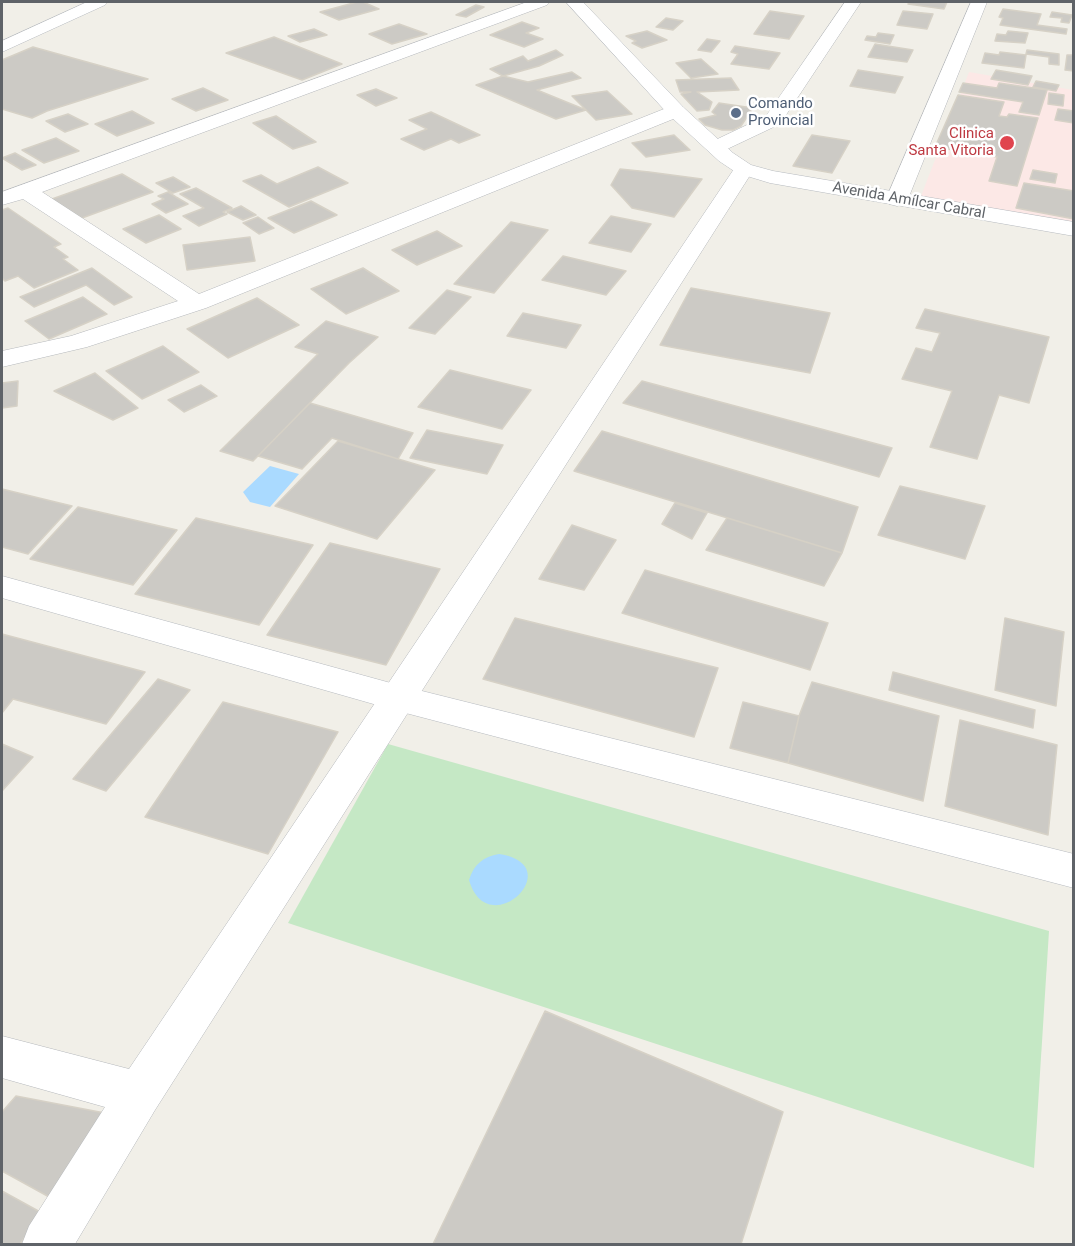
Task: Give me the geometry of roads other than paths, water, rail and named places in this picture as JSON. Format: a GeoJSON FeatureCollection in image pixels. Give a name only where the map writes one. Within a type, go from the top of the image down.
{"type":"FeatureCollection","features":[{"type":"Feature","properties":{"kind":"street"},"geometry":{"type":"LineString","coordinates":[[2,47],[99,2]]}},
{"type":"Feature","properties":{"kind":"street"},"geometry":{"type":"LineString","coordinates":[[2,198],[541,2]]}},
{"type":"Feature","properties":{"kind":"street"},"geometry":{"type":"LineString","coordinates":[[47,1245],[139,1094],[744,169],[676,111],[573,2]]}},
{"type":"Feature","properties":{"kind":"street"},"geometry":{"type":"LineString","coordinates":[[716,147],[773,120],[853,2]]}},
{"type":"Feature","properties":{"kind":"street"},"geometry":{"type":"LineString","coordinates":[[897,199],[979,2]]}},
{"type":"Feature","properties":{"kind":"street"},"geometry":{"type":"LineString","coordinates":[[2,359],[78,342],[197,303],[676,111]]}},
{"type":"Feature","properties":{"kind":"street","name":"Avenida Amílcar Cabral"},"geometry":{"type":"LineString","coordinates":[[744,169],[770,177],[1074,229]]}},
{"type":"Feature","properties":{"kind":"street"},"geometry":{"type":"LineString","coordinates":[[25,190],[197,303]]}},
{"type":"Feature","properties":{"kind":"street"},"geometry":{"type":"LineString","coordinates":[[2,587],[398,698],[1074,871]]}},
{"type":"Feature","properties":{"kind":"street"},"geometry":{"type":"LineString","coordinates":[[2,1057],[139,1094]]}},
{"type":"Feature","properties":{"kind":"water"},"geometry":{"type":"Polygon","coordinates":[[[270,466],[299,474],[270,507],[250,502],[243,492],[270,466]]]}},
{"type":"Feature","properties":{"kind":"water"},"geometry":{"type":"Polygon","coordinates":[[[499,854],[519,861],[527,872],[526,884],[518,896],[506,903],[492,905],[479,898],[469,880],[480,862],[499,854]]]}},
{"type":"Feature","properties":{"kind":"place","name":"Comando Provincial"},"geometry":{"type":"Point","coordinates":[736,113]}},
{"type":"Feature","properties":{"kind":"place","name":"Clinica Santa Vitoria"},"geometry":{"type":"Point","coordinates":[1007,143]}}]}
